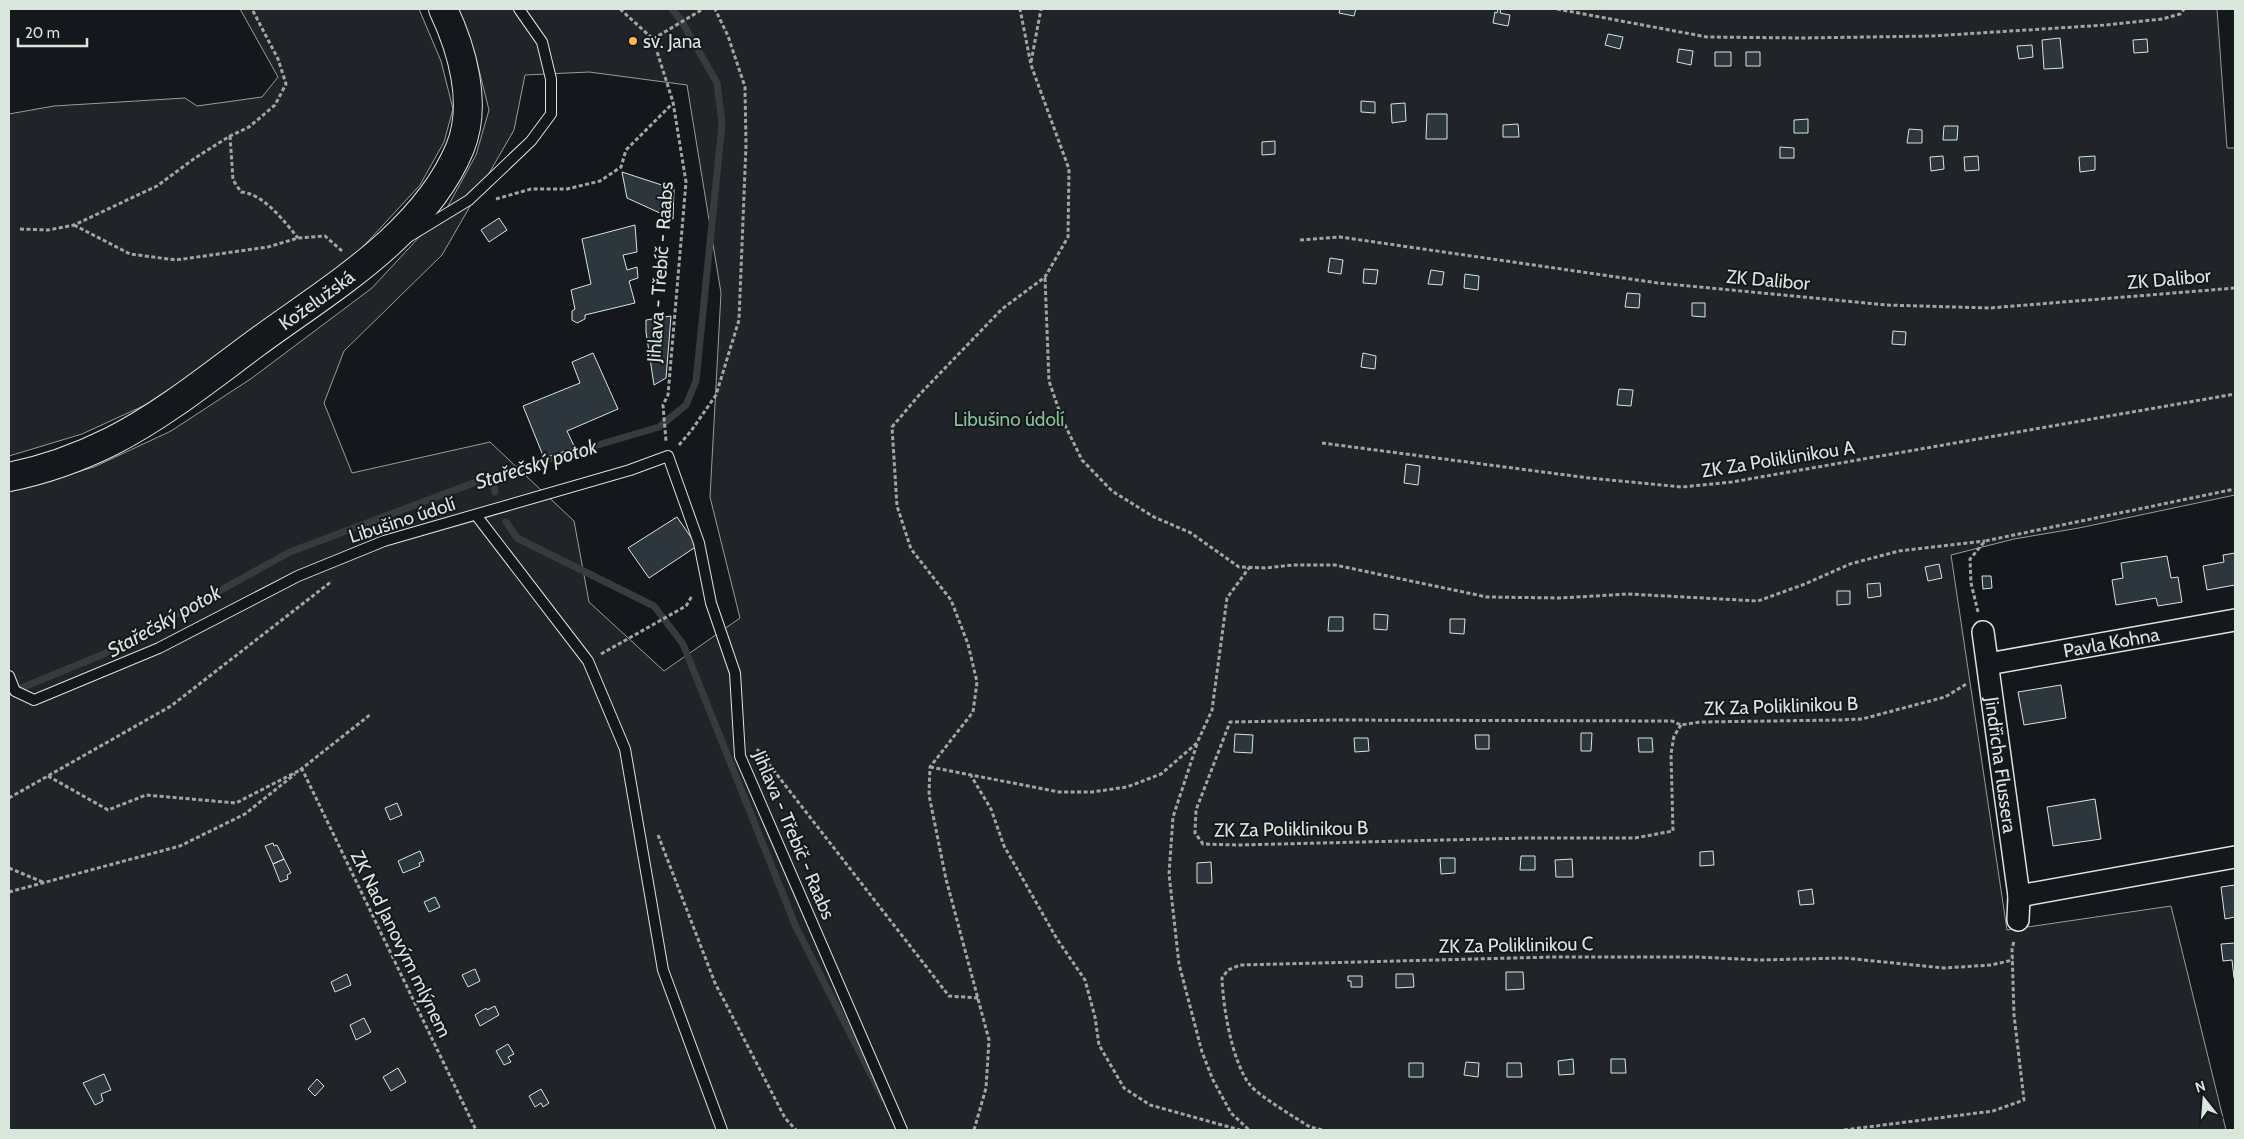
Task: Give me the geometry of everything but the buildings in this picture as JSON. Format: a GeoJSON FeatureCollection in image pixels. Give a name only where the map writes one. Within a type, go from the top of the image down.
{"type":"FeatureCollection","features":[{"type":"Feature","properties":{"kind":"main road","name":"Koželužská"},"geometry":{"type":"LineString","coordinates":[[9,477],[54,465],[89,452],[135,428],[228,363],[356,269],[399,234],[416,216],[448,172],[464,135],[467,122],[467,95],[459,54],[443,9]]}},
{"type":"Feature","properties":{"kind":"street","name":"Pavla Kohna"},"geometry":{"type":"LineString","coordinates":[[1988,664],[2235,620]]}},
{"type":"Feature","properties":{"kind":"street","name":"Jindřicha Flussera"},"geometry":{"type":"LineString","coordinates":[[1983,632],[2019,896],[2016,926]]}},
{"type":"Feature","properties":{"kind":"street"},"geometry":{"type":"LineString","coordinates":[[2019,896],[2235,857]]}},
{"type":"Feature","properties":{"kind":"lane"},"geometry":{"type":"LineString","coordinates":[[356,269],[469,200],[531,140],[551,114],[551,79],[542,42],[519,9]]}},
{"type":"Feature","properties":{"kind":"lane","name":"Libušino údolí"},"geometry":{"type":"LineString","coordinates":[[9,676],[15,691],[34,700],[159,648],[298,576],[384,541],[630,470],[668,456]]}},
{"type":"Feature","properties":{"kind":"lane","name":"Jihlava - Třebíč - Raabs"},"geometry":{"type":"LineString","coordinates":[[668,456],[699,543],[710,603],[735,673],[740,756],[902,1130]]}},
{"type":"Feature","properties":{"kind":"lane"},"geometry":{"type":"LineString","coordinates":[[476,515],[588,661],[625,749],[664,970],[722,1130]]}},
{"type":"Feature","properties":{"kind":"path"},"geometry":{"type":"LineString","coordinates":[[20,229],[48,230],[74,225],[157,186],[230,136],[249,127],[275,105],[286,84],[278,59],[252,9]]}},
{"type":"Feature","properties":{"kind":"path","name":"Jihlava - Třebíč - Raabs"},"geometry":{"type":"LineString","coordinates":[[620,9],[652,39],[673,102],[686,182],[668,394],[663,405],[668,456]]}},
{"type":"Feature","properties":{"kind":"path"},"geometry":{"type":"LineString","coordinates":[[652,39],[703,9]]}},
{"type":"Feature","properties":{"kind":"path"},"geometry":{"type":"LineString","coordinates":[[668,456],[691,431],[716,395],[738,320],[746,145],[745,87],[728,36],[715,9]]}},
{"type":"Feature","properties":{"kind":"path"},"geometry":{"type":"LineString","coordinates":[[974,1130],[986,1088],[990,1040],[946,879],[929,795],[930,767],[973,712],[977,682],[968,644],[951,600],[911,549],[896,506],[892,427],[920,394],[1002,309],[1045,277],[1068,237],[1069,169],[1030,65],[1020,9]]}},
{"type":"Feature","properties":{"kind":"path"},"geometry":{"type":"LineString","coordinates":[[1030,65],[1041,9]]}},
{"type":"Feature","properties":{"kind":"path"},"geometry":{"type":"LineString","coordinates":[[1557,9],[1707,37],[1801,38],[1932,36],[2106,25],[2162,19],[2180,14],[2184,9]]}},
{"type":"Feature","properties":{"kind":"path"},"geometry":{"type":"LineString","coordinates":[[452,211],[531,189],[567,189],[600,181],[622,167],[626,150],[673,102]]}},
{"type":"Feature","properties":{"kind":"path"},"geometry":{"type":"LineString","coordinates":[[230,136],[233,180],[241,192],[250,192],[262,201],[298,238]]}},
{"type":"Feature","properties":{"kind":"path"},"geometry":{"type":"LineString","coordinates":[[74,225],[130,254],[176,260],[268,247],[298,238],[325,236],[346,255],[356,269]]}},
{"type":"Feature","properties":{"kind":"path","name":"ZK Dalibor"},"geometry":{"type":"LineString","coordinates":[[1300,240],[1340,237],[1658,283],[1886,305],[1990,308],[2235,288]]}},
{"type":"Feature","properties":{"kind":"path"},"geometry":{"type":"LineString","coordinates":[[1045,277],[1049,381],[1062,419],[1082,460],[1112,491],[1154,517],[1191,533],[1239,567],[1335,565],[1487,597],[1560,598],[1628,594],[1758,601],[1805,584],[1850,564],[1891,553],[1986,541],[2235,489]]}},
{"type":"Feature","properties":{"kind":"path","name":"ZK Za Poliklinikou A"},"geometry":{"type":"LineString","coordinates":[[1322,443],[1590,478],[1682,487],[1741,480],[2235,394]]}},
{"type":"Feature","properties":{"kind":"path"},"geometry":{"type":"LineString","coordinates":[[1983,632],[1971,582],[1970,559],[1986,541]]}},
{"type":"Feature","properties":{"kind":"path"},"geometry":{"type":"LineString","coordinates":[[1249,568],[1227,598],[1212,710],[1197,743],[1173,817],[1170,874],[1179,964],[1202,1052],[1213,1080],[1231,1113],[1249,1130]]}},
{"type":"Feature","properties":{"kind":"path"},"geometry":{"type":"LineString","coordinates":[[588,661],[686,606],[706,577]]}},
{"type":"Feature","properties":{"kind":"path"},"geometry":{"type":"LineString","coordinates":[[9,798],[171,706],[336,578]]}},
{"type":"Feature","properties":{"kind":"path","name":"ZK Za Poliklinikou B"},"geometry":{"type":"LineString","coordinates":[[1681,725],[1674,736],[1671,754],[1673,830],[1635,838],[1527,838],[1238,845],[1203,844],[1195,833],[1196,810],[1230,722],[1333,720],[1672,721],[1681,725],[1700,722],[1862,719],[1946,697],[1971,681],[1988,664]]}},
{"type":"Feature","properties":{"kind":"path"},"geometry":{"type":"LineString","coordinates":[[9,892],[180,846],[245,814],[371,714]]}},
{"type":"Feature","properties":{"kind":"path"},"geometry":{"type":"LineString","coordinates":[[737,724],[949,996],[978,998]]}},
{"type":"Feature","properties":{"kind":"path"},"geometry":{"type":"LineString","coordinates":[[930,767],[1059,792],[1092,792],[1127,787],[1162,774],[1197,743]]}},
{"type":"Feature","properties":{"kind":"path"},"geometry":{"type":"LineString","coordinates":[[48,776],[108,810],[146,795],[236,803],[302,769]]}},
{"type":"Feature","properties":{"kind":"path","name":"ZK Nad Janovým mlýnem"},"geometry":{"type":"LineString","coordinates":[[302,769],[476,1130]]}},
{"type":"Feature","properties":{"kind":"path"},"geometry":{"type":"LineString","coordinates":[[970,774],[991,809],[1004,846],[1057,939],[1085,980],[1095,1017],[1099,1045],[1124,1088],[1150,1105],[1240,1130]]}},
{"type":"Feature","properties":{"kind":"path"},"geometry":{"type":"LineString","coordinates":[[656,830],[715,982],[785,1118],[796,1130]]}},
{"type":"Feature","properties":{"kind":"path"},"geometry":{"type":"LineString","coordinates":[[9,868],[45,883]]}},
{"type":"Feature","properties":{"kind":"path"},"geometry":{"type":"LineString","coordinates":[[1844,1130],[1993,1111],[2024,1100],[2014,1015],[2012,950],[2016,926]]}},
{"type":"Feature","properties":{"kind":"path","name":"ZK Za Poliklinikou C"},"geometry":{"type":"LineString","coordinates":[[1322,1130],[1310,1127],[1251,1087],[1240,1069],[1223,999],[1222,978],[1228,970],[1240,965],[1554,957],[1697,957],[1760,960],[1844,958],[1944,968],[1991,965],[2012,960]]}},
{"type":"Feature","properties":{"kind":"green space"},"geometry":{"type":"Polygon","coordinates":[[[240,9],[419,9],[441,61],[453,109],[444,142],[420,185],[349,262],[233,350],[154,401],[82,434],[9,456],[9,114],[54,106],[185,98],[197,106],[262,97],[278,77],[240,9]]]}},
{"type":"Feature","properties":{"kind":"green space"},"geometry":{"type":"Polygon","coordinates":[[[457,9],[2217,9],[2227,148],[2235,148],[2235,495],[2079,528],[2014,539],[1951,555],[2007,930],[2171,906],[2226,1130],[9,1130],[9,492],[94,467],[171,431],[252,378],[372,288],[448,206],[476,155],[489,110],[474,50],[457,9]],[[589,72],[525,75],[514,130],[442,255],[344,351],[324,403],[352,473],[490,442],[574,521],[589,602],[664,671],[740,618],[710,497],[721,293],[687,85],[589,72]]]}},
{"type":"Feature","properties":{"kind":"waterway","name":"Stařečský potok"},"geometry":{"type":"LineString","coordinates":[[9,693],[104,654],[290,552],[492,476],[659,427],[686,405],[696,381],[722,124],[717,83],[681,20],[672,9]]}},
{"type":"Feature","properties":{"kind":"waterway"},"geometry":{"type":"LineString","coordinates":[[492,476],[495,492]]}},
{"type":"Feature","properties":{"kind":"waterway"},"geometry":{"type":"LineString","coordinates":[[506,522],[517,538],[654,606],[683,644],[796,927],[883,1098]]}},
{"type":"Feature","properties":{"kind":"place","name":"sv. Jana"},"geometry":{"type":"Point","coordinates":[633,41]}}]}
